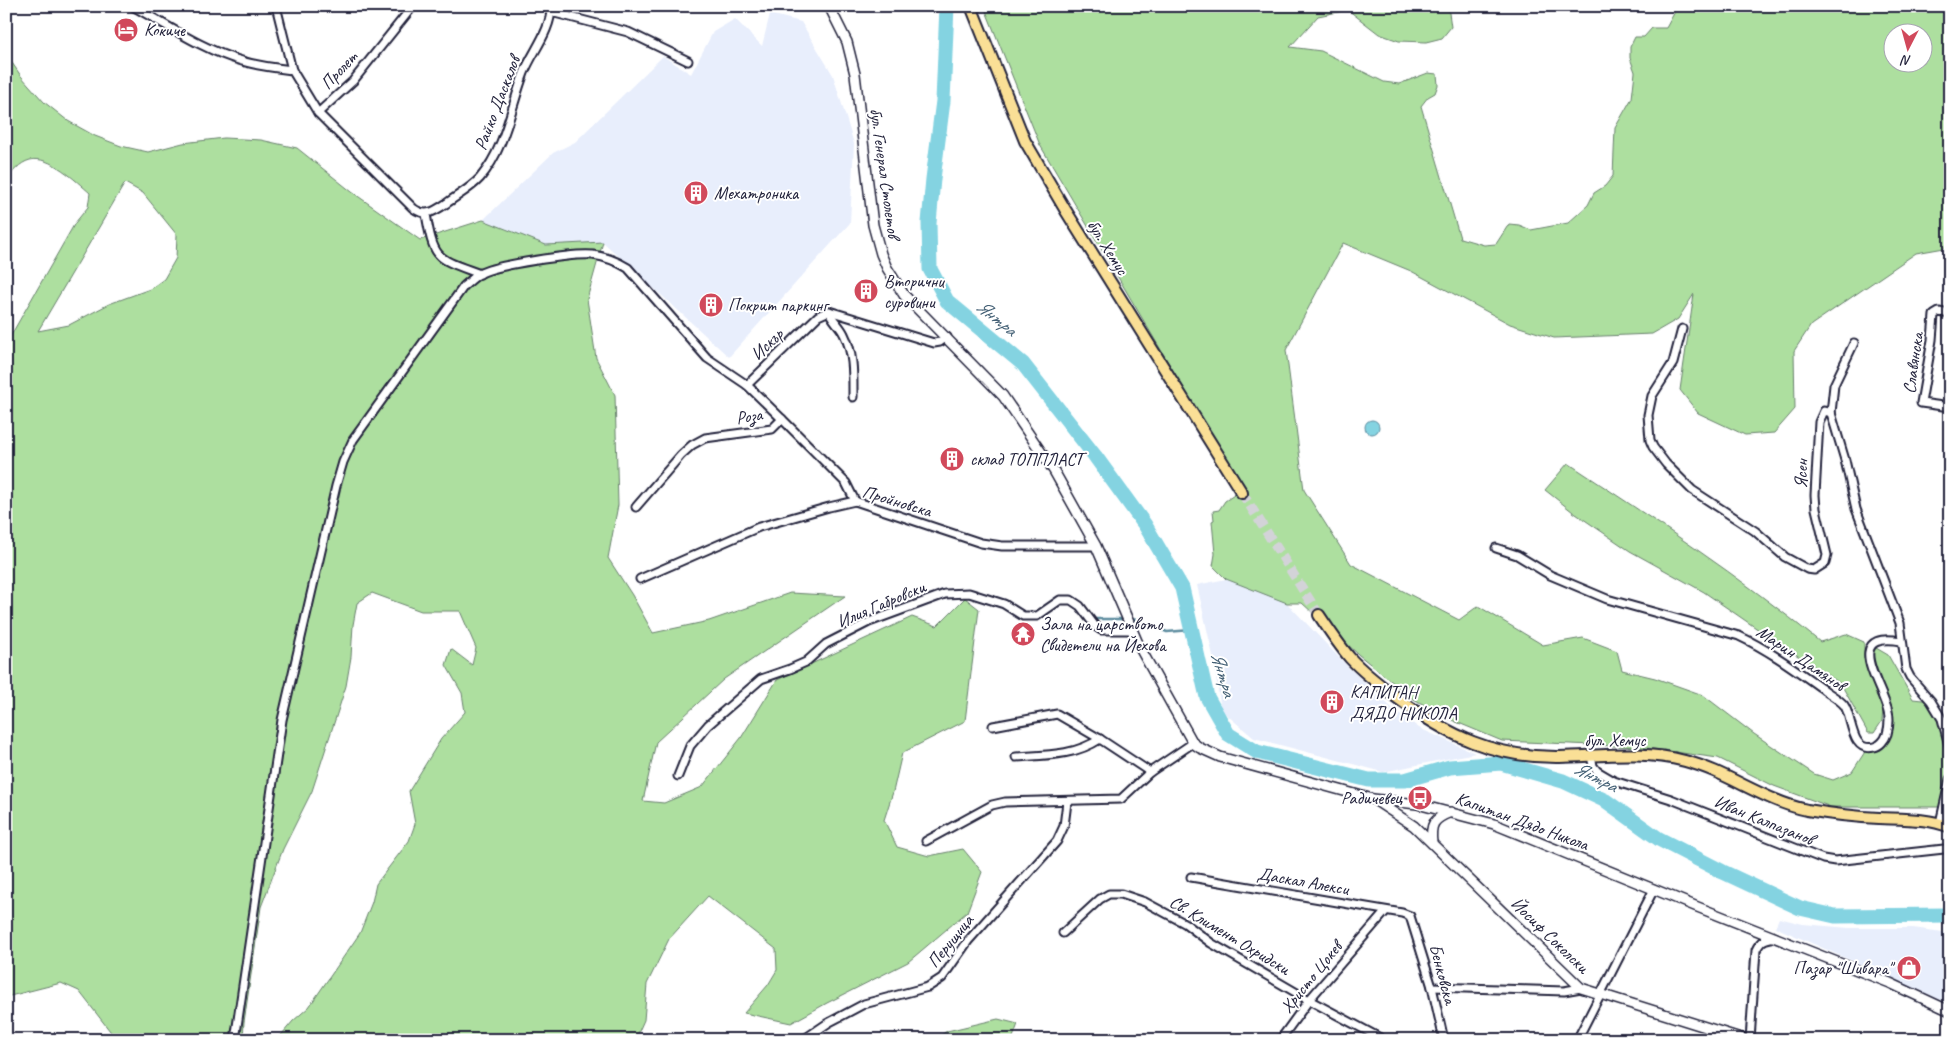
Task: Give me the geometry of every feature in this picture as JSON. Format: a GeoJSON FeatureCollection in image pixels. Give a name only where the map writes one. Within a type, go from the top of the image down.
{"type":"FeatureCollection","features":[{"type":"Feature","properties":{"kind":"main road","name":"бул. Хемус"},"geometry":{"type":"LineString","coordinates":[[971,6],[1025,141],[1066,211],[1242,493]]}},
{"type":"Feature","properties":{"kind":"main road","name":"бул. Хемус"},"geometry":{"type":"LineString","coordinates":[[1319,615],[1351,658],[1382,687],[1416,712],[1452,734],[1488,748],[1519,754],[1559,757],[1649,755],[1684,761],[1713,770],[1779,801],[1806,810],[1914,819],[1945,825]]}},
{"type":"Feature","properties":{"kind":"street"},"geometry":{"type":"LineString","coordinates":[[134,7],[187,36],[240,61],[292,70],[276,6]]}},
{"type":"Feature","properties":{"kind":"street","name":"Пролет"},"geometry":{"type":"LineString","coordinates":[[292,70],[318,113],[353,82],[412,6]]}},
{"type":"Feature","properties":{"kind":"street","name":"бул. Генерал Столетов"},"geometry":{"type":"LineString","coordinates":[[829,6],[846,42],[854,74],[873,225],[881,254],[892,278],[904,295],[947,337],[1014,410],[1054,471],[1096,546],[1130,628]]}},
{"type":"Feature","properties":{"kind":"street"},"geometry":{"type":"LineString","coordinates":[[551,9],[628,32],[688,61]]}},
{"type":"Feature","properties":{"kind":"street","name":"Райко Даскалов"},"geometry":{"type":"LineString","coordinates":[[426,214],[437,210],[461,193],[479,179],[489,166],[510,117],[524,72],[544,32],[551,9]]}},
{"type":"Feature","properties":{"kind":"street"},"geometry":{"type":"LineString","coordinates":[[318,113],[413,208],[419,213],[426,214],[430,240],[439,256],[449,264],[480,274]]}},
{"type":"Feature","properties":{"kind":"street"},"geometry":{"type":"LineString","coordinates":[[235,1040],[282,720],[343,462],[353,440],[464,286],[480,274],[542,260],[590,255],[620,262],[628,268],[707,358],[748,385],[782,419]]}},
{"type":"Feature","properties":{"kind":"street"},"geometry":{"type":"LineString","coordinates":[[829,311],[934,343],[940,342],[947,337]]}},
{"type":"Feature","properties":{"kind":"street"},"geometry":{"type":"LineString","coordinates":[[829,311],[831,318],[843,331],[850,348],[853,368],[853,397]]}},
{"type":"Feature","properties":{"kind":"street","name":"Искър"},"geometry":{"type":"LineString","coordinates":[[748,385],[818,316],[829,311]]}},
{"type":"Feature","properties":{"kind":"street","name":"Славянска"},"geometry":{"type":"LineString","coordinates":[[1950,314],[1939,312],[1934,315],[1932,340],[1921,403],[1950,407]]}},
{"type":"Feature","properties":{"kind":"street","name":"Ясен"},"geometry":{"type":"LineString","coordinates":[[1682,329],[1673,363],[1652,396],[1648,415],[1650,440],[1653,447],[1666,464],[1692,490],[1755,531],[1785,557],[1807,569],[1820,568],[1825,564],[1827,555],[1816,510],[1815,481],[1819,422],[1824,411],[1831,413]]}},
{"type":"Feature","properties":{"kind":"street"},"geometry":{"type":"LineString","coordinates":[[1854,343],[1834,385],[1831,413],[1846,460],[1856,509],[1900,623],[1906,669],[1910,677],[1931,701],[1942,719],[1950,749]]}},
{"type":"Feature","properties":{"kind":"street","name":"Роза"},"geometry":{"type":"LineString","coordinates":[[636,507],[692,445],[705,438],[772,429],[782,419],[846,483],[855,501]]}},
{"type":"Feature","properties":{"kind":"street","name":"Пройновска"},"geometry":{"type":"LineString","coordinates":[[640,579],[758,527],[855,501],[981,543],[1002,546],[1096,546]]}},
{"type":"Feature","properties":{"kind":"street","name":"Марин Дамянов"},"geometry":{"type":"LineString","coordinates":[[1496,548],[1517,555],[1550,575],[1607,599],[1731,633],[1756,644],[1800,672],[1844,705],[1854,735],[1860,744],[1868,747],[1875,747],[1885,740],[1889,726],[1888,712],[1869,666],[1871,646],[1877,640],[1901,641]]}},
{"type":"Feature","properties":{"kind":"street","name":"Илия Габровски"},"geometry":{"type":"LineString","coordinates":[[678,776],[690,746],[708,725],[761,679],[806,662],[826,644],[869,622],[945,594],[968,594],[1004,604],[1023,616],[1037,616],[1060,600],[1071,600],[1080,606],[1101,630],[1130,628]]}},
{"type":"Feature","properties":{"kind":"street"},"geometry":{"type":"LineString","coordinates":[[926,841],[992,805],[1005,802],[1067,802],[1121,799],[1150,772],[1193,743],[1164,694],[1130,628]]}},
{"type":"Feature","properties":{"kind":"street"},"geometry":{"type":"LineString","coordinates":[[993,726],[1057,714],[1100,739],[1150,772]]}},
{"type":"Feature","properties":{"kind":"street"},"geometry":{"type":"LineString","coordinates":[[1016,757],[1067,753],[1086,748],[1100,739]]}},
{"type":"Feature","properties":{"kind":"street","name":"Капитан Дядо Никола"},"geometry":{"type":"LineString","coordinates":[[1193,743],[1220,757],[1373,799],[1417,804],[1494,824],[1890,983],[1950,1011]]}},
{"type":"Feature","properties":{"kind":"street","name":"Иван Калпазанов"},"geometry":{"type":"LineString","coordinates":[[1591,755],[1593,766],[1597,771],[1614,781],[1670,799],[1823,859],[1835,861],[1944,850]]}},
{"type":"Feature","properties":{"kind":"street"},"geometry":{"type":"LineString","coordinates":[[1945,825],[1950,779]]}},
{"type":"Feature","properties":{"kind":"street","name":"Йосиф Соколски"},"geometry":{"type":"LineString","coordinates":[[1373,799],[1414,826],[1581,988],[1748,1040]]}},
{"type":"Feature","properties":{"kind":"street","name":"Перущица"},"geometry":{"type":"LineString","coordinates":[[803,1040],[828,1023],[864,1004],[928,987],[942,978],[968,941],[1057,841],[1064,826],[1067,802]]}},
{"type":"Feature","properties":{"kind":"street"},"geometry":{"type":"LineString","coordinates":[[1432,843],[1431,827],[1434,822],[1440,816],[1451,812]]}},
{"type":"Feature","properties":{"kind":"street","name":"Даскал Алекси"},"geometry":{"type":"LineString","coordinates":[[1191,877],[1402,913],[1410,916]]}},
{"type":"Feature","properties":{"kind":"street"},"geometry":{"type":"LineString","coordinates":[[1576,1040],[1654,889]]}},
{"type":"Feature","properties":{"kind":"street","name":"Св. Климент Охридски"},"geometry":{"type":"LineString","coordinates":[[1063,932],[1100,899],[1109,894],[1121,894],[1145,902],[1186,924],[1211,943],[1309,1000],[1384,1040]]}},
{"type":"Feature","properties":{"kind":"street","name":"Христо Цокев"},"geometry":{"type":"LineString","coordinates":[[1280,1040],[1309,1000],[1386,911]]}},
{"type":"Feature","properties":{"kind":"street","name":"Бенковска"},"geometry":{"type":"LineString","coordinates":[[1410,916],[1432,987],[1444,1040]]}},
{"type":"Feature","properties":{"kind":"street"},"geometry":{"type":"LineString","coordinates":[[1748,1040],[1756,950],[1760,941],[1775,937]]}},
{"type":"Feature","properties":{"kind":"street"},"geometry":{"type":"LineString","coordinates":[[1432,987],[1564,991],[1581,988]]}},
{"type":"Feature","properties":{"kind":"street"},"geometry":{"type":"LineString","coordinates":[[1708,1029],[1709,1040]]}},
{"type":"Feature","properties":{"kind":"shaded area","name":"Мехатроника"},"geometry":{"type":"Polygon","coordinates":[[[770,14],[801,22],[833,75],[854,144],[850,223],[729,357],[603,242],[546,245],[483,220],[553,153],[575,142],[663,56],[691,74],[713,32],[735,19],[762,46],[770,14]]]}},
{"type":"Feature","properties":{"kind":"shaded area"},"geometry":{"type":"Polygon","coordinates":[[[1226,579],[1287,603],[1349,668],[1391,707],[1419,728],[1475,753],[1383,772],[1254,738],[1221,710],[1213,656],[1197,585],[1226,579]]]}},
{"type":"Feature","properties":{"kind":"shaded area","name":"Пазар ''Шивара''"},"geometry":{"type":"Polygon","coordinates":[[[1779,918],[1803,924],[1849,928],[1913,928],[1950,933],[1950,1004],[1775,927],[1779,918]]]}},
{"type":"Feature","properties":{"kind":"green space"},"geometry":{"type":"Polygon","coordinates":[[[984,6],[1448,6],[1451,27],[1442,38],[1426,42],[1399,41],[1379,34],[1348,10],[1318,16],[1290,47],[1321,51],[1384,82],[1399,84],[1428,73],[1437,74],[1438,85],[1435,93],[1428,97],[1421,106],[1460,238],[1484,245],[1496,244],[1509,224],[1519,225],[1531,230],[1568,223],[1588,205],[1594,193],[1605,186],[1613,176],[1615,128],[1632,98],[1635,72],[1630,58],[1630,47],[1635,37],[1644,37],[1652,28],[1666,28],[1678,6],[1950,6],[1950,247],[1916,253],[1811,325],[1794,351],[1795,409],[1774,433],[1745,435],[1698,413],[1680,390],[1694,294],[1678,319],[1652,334],[1554,338],[1510,324],[1411,271],[1343,243],[1286,350],[1304,490],[1351,564],[1459,620],[1478,606],[1543,645],[1583,638],[1617,651],[1622,670],[1655,678],[1703,695],[1754,734],[1814,774],[1833,780],[1852,772],[1868,747],[1875,747],[1889,726],[1869,665],[1871,645],[1888,655],[1913,699],[1931,701],[1944,727],[1949,752],[1949,778],[1944,807],[1831,807],[1774,786],[1718,758],[1639,747],[1502,741],[1449,719],[1412,698],[1359,655],[1302,603],[1287,603],[1226,579],[1213,566],[1215,554],[1213,511],[1219,510],[1225,501],[1245,488],[1204,423],[1040,145],[984,6]]]}},
{"type":"Feature","properties":{"kind":"green space"},"geometry":{"type":"Polygon","coordinates":[[[6,54],[21,76],[44,102],[68,121],[95,136],[121,146],[148,152],[183,143],[224,138],[261,140],[297,148],[352,192],[420,240],[483,220],[546,245],[603,242],[587,299],[596,358],[615,395],[618,505],[608,558],[632,595],[653,633],[709,621],[790,593],[845,596],[724,679],[656,742],[643,801],[664,803],[702,787],[741,738],[777,680],[912,617],[937,626],[965,598],[979,609],[965,721],[902,753],[884,820],[897,847],[929,856],[963,849],[982,872],[967,912],[908,962],[791,1023],[744,1013],[768,985],[777,970],[776,949],[708,896],[669,939],[647,984],[644,1020],[635,1040],[277,1040],[293,1021],[309,1007],[360,933],[372,902],[376,884],[409,841],[415,824],[409,791],[441,739],[465,712],[462,693],[446,665],[451,649],[472,665],[476,648],[460,611],[421,611],[372,593],[357,603],[346,686],[312,791],[283,849],[261,907],[243,1040],[117,1040],[79,991],[61,983],[6,997],[6,344],[75,223],[88,207],[90,193],[62,170],[46,161],[38,159],[23,163],[6,180],[6,54]],[[125,183],[38,331],[69,325],[109,304],[150,289],[164,279],[176,258],[177,235],[143,193],[125,183]]]}},
{"type":"Feature","properties":{"kind":"green space"},"geometry":{"type":"Polygon","coordinates":[[[1568,463],[1728,571],[1820,642],[1846,634],[1864,642],[1864,657],[1883,708],[1882,721],[1874,733],[1868,733],[1841,684],[1704,592],[1630,551],[1573,512],[1545,490],[1568,463]]]}},
{"type":"Feature","properties":{"kind":"green space"},"geometry":{"type":"Polygon","coordinates":[[[998,1019],[1018,1024],[1012,1040],[934,1040],[947,1031],[998,1019]]]}},
{"type":"Feature","properties":{"kind":"water"},"geometry":{"type":"Polygon","coordinates":[[[1369,420],[1375,420],[1379,427],[1375,434],[1369,434],[1365,430],[1365,424],[1369,420]]]}},
{"type":"Feature","properties":{"kind":"waterway","name":"Янтра"},"geometry":{"type":"LineString","coordinates":[[947,6],[943,101],[929,223],[930,269],[947,301],[1023,364],[1095,456],[1145,525],[1182,588],[1207,697],[1228,734],[1257,752],[1369,780],[1405,780],[1450,767],[1501,763],[1563,781],[1606,801],[1659,839],[1723,872],[1800,908],[1835,916],[1950,915]]}},
{"type":"Feature","properties":{"kind":"waterway"},"geometry":{"type":"LineString","coordinates":[[1096,619],[1125,619]]}},
{"type":"Feature","properties":{"kind":"waterway"},"geometry":{"type":"LineString","coordinates":[[1130,619],[1138,620],[1167,632],[1191,630]]}},
{"type":"Feature","properties":{"kind":"tunnel"},"geometry":{"type":"LineString","coordinates":[[1242,493],[1319,615]]}},
{"type":"Feature","properties":{"kind":"place","name":"Кокиче"},"geometry":{"type":"Point","coordinates":[126,30]}},
{"type":"Feature","properties":{"kind":"place","name":"Мехатроника"},"geometry":{"type":"Point","coordinates":[696,193]}},
{"type":"Feature","properties":{"kind":"place","name":"Вторични суровини"},"geometry":{"type":"Point","coordinates":[866,291]}},
{"type":"Feature","properties":{"kind":"place","name":"Покрит паркинг"},"geometry":{"type":"Point","coordinates":[711,305]}},
{"type":"Feature","properties":{"kind":"place","name":"склад ТОППЛАСТ"},"geometry":{"type":"Point","coordinates":[952,459]}},
{"type":"Feature","properties":{"kind":"place","name":"Зала на царството Свидетели на Йехова"},"geometry":{"type":"Point","coordinates":[1023,634]}},
{"type":"Feature","properties":{"kind":"place","name":"КАПИТАН ДЯДО НИКОЛА"},"geometry":{"type":"Point","coordinates":[1332,702]}},
{"type":"Feature","properties":{"kind":"place","name":"Радичевец"},"geometry":{"type":"Point","coordinates":[1420,798]}},
{"type":"Feature","properties":{"kind":"place","name":"Пазар ''Шивара''"},"geometry":{"type":"Point","coordinates":[1909,968]}}]}
